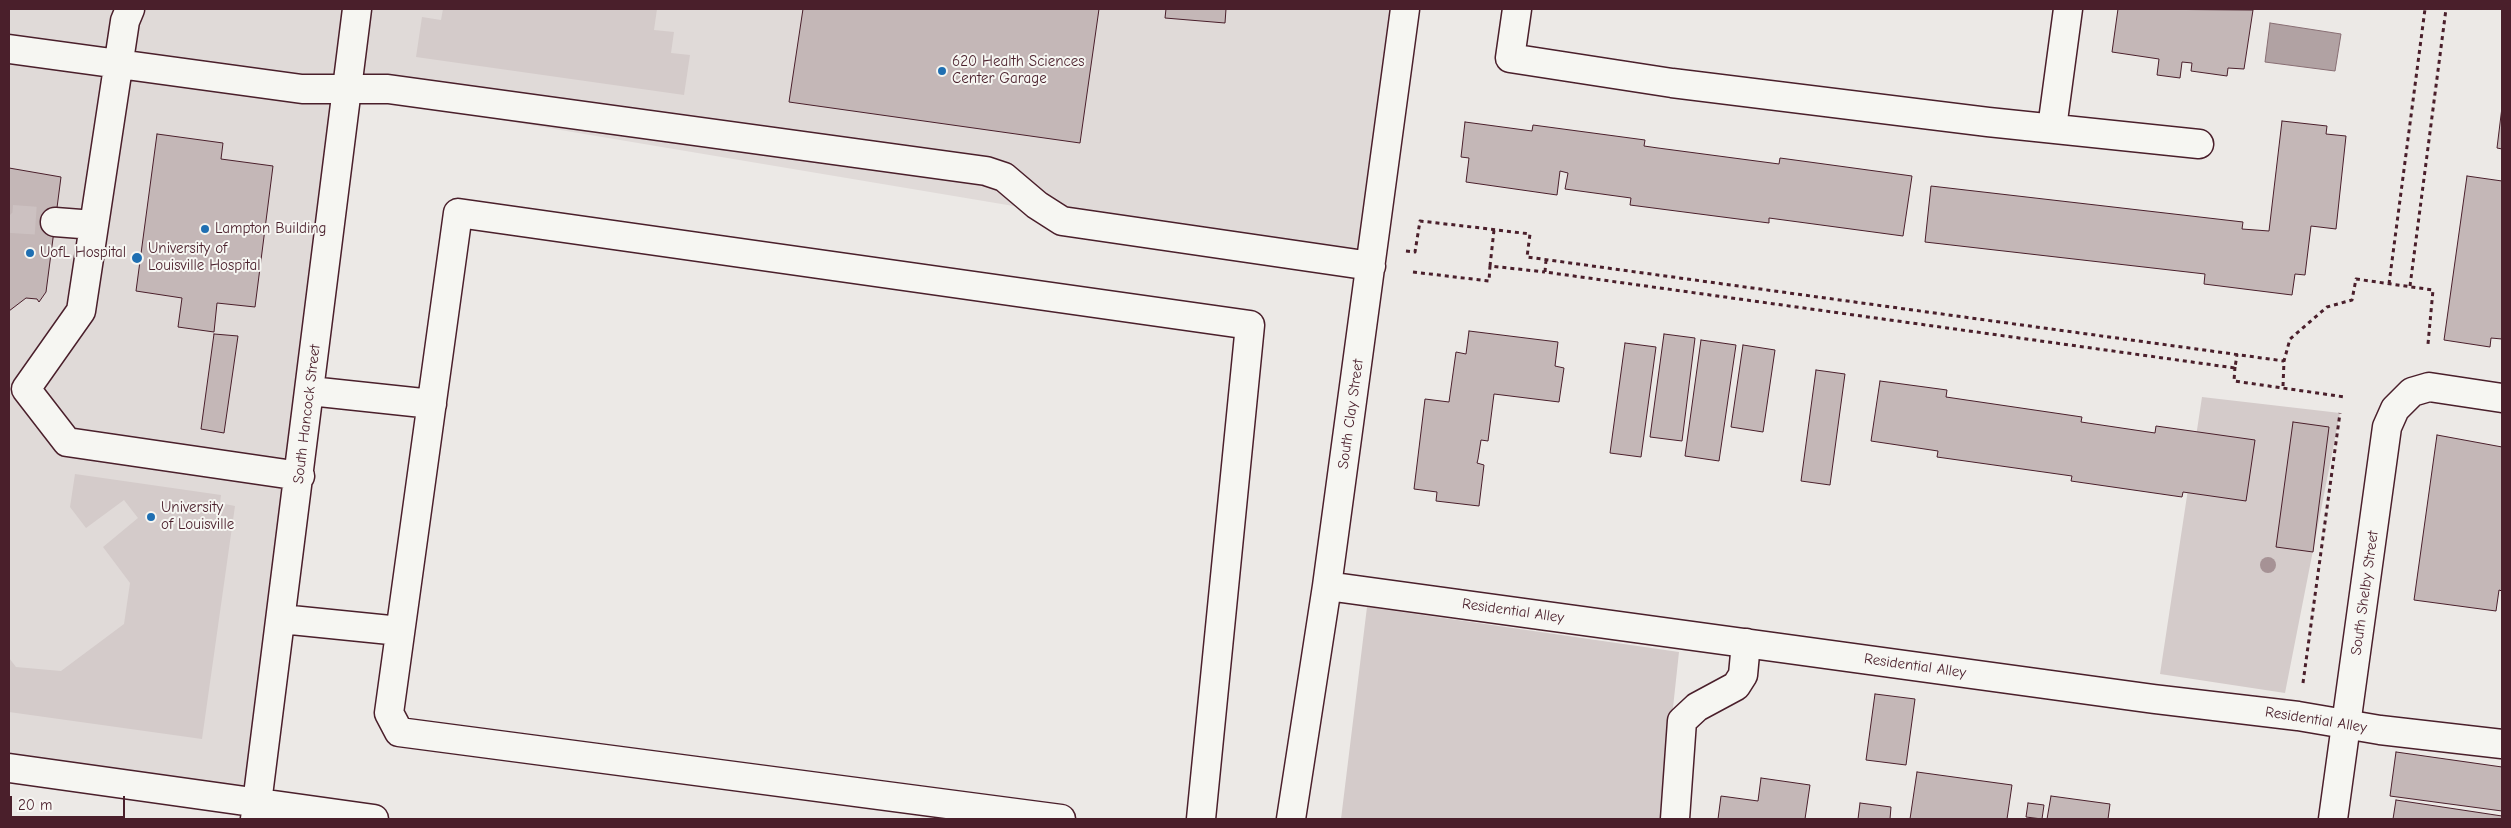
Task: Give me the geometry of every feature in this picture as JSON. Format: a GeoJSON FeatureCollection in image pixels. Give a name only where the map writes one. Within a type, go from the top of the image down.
{"type":"FeatureCollection","features":[{"type":"Feature","properties":{"kind":"street","name":"South Hancock Street"},"geometry":{"type":"LineString","coordinates":[[257,811],[357,9]]}},
{"type":"Feature","properties":{"kind":"street","name":"South Clay Street"},"geometry":{"type":"LineString","coordinates":[[1292,819],[1327,586],[1406,9]]}},
{"type":"Feature","properties":{"kind":"street"},"geometry":{"type":"LineString","coordinates":[[1517,9],[1510,58],[1672,83],[2199,144]]}},
{"type":"Feature","properties":{"kind":"street"},"geometry":{"type":"LineString","coordinates":[[2052,128],[2068,9]]}},
{"type":"Feature","properties":{"kind":"street"},"geometry":{"type":"LineString","coordinates":[[127,11],[81,311],[26,389],[67,442],[300,476]]}},
{"type":"Feature","properties":{"kind":"street"},"geometry":{"type":"LineString","coordinates":[[9,49],[302,89],[388,89],[986,172],[1004,177],[1037,206],[1062,221],[1371,266]]}},
{"type":"Feature","properties":{"kind":"street"},"geometry":{"type":"LineString","coordinates":[[1061,819],[399,732],[389,713],[458,213],[1250,325],[1201,819]]}},
{"type":"Feature","properties":{"kind":"street"},"geometry":{"type":"LineString","coordinates":[[55,222],[94,225]]}},
{"type":"Feature","properties":{"kind":"street","name":"South Shelby Street"},"geometry":{"type":"LineString","coordinates":[[2333,819],[2354,680],[2387,427],[2395,410],[2412,392],[2429,387],[2502,398]]}},
{"type":"Feature","properties":{"kind":"street"},"geometry":{"type":"LineString","coordinates":[[310,391],[432,404]]}},
{"type":"Feature","properties":{"kind":"street","name":"Residential Alley"},"geometry":{"type":"LineString","coordinates":[[1327,586],[2502,744]]}},
{"type":"Feature","properties":{"kind":"street"},"geometry":{"type":"LineString","coordinates":[[281,619],[400,631]]}},
{"type":"Feature","properties":{"kind":"street"},"geometry":{"type":"LineString","coordinates":[[1675,819],[1682,721],[1696,706],[1736,686],[1743,675],[1746,643]]}},
{"type":"Feature","properties":{"kind":"street"},"geometry":{"type":"LineString","coordinates":[[9,768],[257,811],[374,819]]}},
{"type":"Feature","properties":{"kind":"path"},"geometry":{"type":"LineString","coordinates":[[2389,284],[2425,9]]}},
{"type":"Feature","properties":{"kind":"path"},"geometry":{"type":"LineString","coordinates":[[2410,286],[2446,9]]}},
{"type":"Feature","properties":{"kind":"path"},"geometry":{"type":"LineString","coordinates":[[1442,224],[1530,234],[1527,258],[2284,361]]}},
{"type":"Feature","properties":{"kind":"path"},"geometry":{"type":"LineString","coordinates":[[1413,272],[1489,281],[1494,230]]}},
{"type":"Feature","properties":{"kind":"path"},"geometry":{"type":"LineString","coordinates":[[1545,272],[1546,260]]}},
{"type":"Feature","properties":{"kind":"path"},"geometry":{"type":"LineString","coordinates":[[1490,266],[1545,272],[2235,368]]}},
{"type":"Feature","properties":{"kind":"path"},"geometry":{"type":"LineString","coordinates":[[2283,386],[2284,361],[2290,339],[2305,324],[2327,308],[2352,300],[2356,279],[2433,290],[2428,344]]}},
{"type":"Feature","properties":{"kind":"path"},"geometry":{"type":"LineString","coordinates":[[2237,354],[2234,381],[2283,386],[2345,397]]}},
{"type":"Feature","properties":{"kind":"path"},"geometry":{"type":"LineString","coordinates":[[2302,690],[2340,413]]}},
{"type":"Feature","properties":{"kind":"shaded area","name":"University of Louisville"},"geometry":{"type":"Polygon","coordinates":[[[9,9],[1405,9],[1371,266],[346,94],[258,803],[9,768],[9,9]]]}},
{"type":"Feature","properties":{"kind":"shaded area"},"geometry":{"type":"Polygon","coordinates":[[[443,9],[657,9],[654,30],[674,32],[671,53],[690,55],[684,95],[416,57],[422,17],[441,20],[443,9]]]}},
{"type":"Feature","properties":{"kind":"shaded area"},"geometry":{"type":"Polygon","coordinates":[[[2270,23],[2341,34],[2335,71],[2265,62],[2270,23]]]}},
{"type":"Feature","properties":{"kind":"shaded area"},"geometry":{"type":"Polygon","coordinates":[[[2202,397],[2340,413],[2285,693],[2160,674],[2202,397]]]}},
{"type":"Feature","properties":{"kind":"shaded area"},"geometry":{"type":"Polygon","coordinates":[[[75,474],[221,495],[220,503],[235,506],[202,739],[9,712],[9,658],[16,667],[61,671],[124,624],[130,583],[103,547],[138,518],[124,500],[86,528],[70,507],[75,474]]]}},
{"type":"Feature","properties":{"kind":"shaded area"},"geometry":{"type":"Polygon","coordinates":[[[1367,607],[1679,652],[1661,819],[1341,819],[1367,607]]]}},
{"type":"Feature","properties":{"kind":"building","name":"620 Health Sciences Center Garage"},"geometry":{"type":"Polygon","coordinates":[[[803,9],[1099,9],[1080,143],[789,102],[803,9]]]}},
{"type":"Feature","properties":{"kind":"building"},"geometry":{"type":"Polygon","coordinates":[[[1166,9],[1226,9],[1225,23],[1165,18],[1166,9]]]}},
{"type":"Feature","properties":{"kind":"building"},"geometry":{"type":"Polygon","coordinates":[[[2118,9],[2253,10],[2244,69],[2228,68],[2227,76],[2191,71],[2192,63],[2182,62],[2180,78],[2157,75],[2159,59],[2112,52],[2118,9]]]}},
{"type":"Feature","properties":{"kind":"building"},"geometry":{"type":"Polygon","coordinates":[[[2502,107],[2502,149],[2497,148],[2502,107]]]}},
{"type":"Feature","properties":{"kind":"building"},"geometry":{"type":"Polygon","coordinates":[[[2282,121],[2327,126],[2326,134],[2346,136],[2336,229],[2311,226],[2305,275],[2295,274],[2292,295],[2204,284],[2205,274],[1925,242],[1931,186],[2243,222],[2242,229],[2269,231],[2282,121]]]}},
{"type":"Feature","properties":{"kind":"building"},"geometry":{"type":"Polygon","coordinates":[[[1465,122],[1532,131],[1533,125],[1645,140],[1644,146],[1658,148],[1779,164],[1780,158],[1912,176],[1903,236],[1769,218],[1769,223],[1630,205],[1631,198],[1565,189],[1568,173],[1560,171],[1557,195],[1466,182],[1469,158],[1461,157],[1465,122]]]}},
{"type":"Feature","properties":{"kind":"building","name":"Lampton Building"},"geometry":{"type":"Polygon","coordinates":[[[157,134],[223,143],[221,159],[273,166],[255,307],[217,303],[214,332],[178,327],[182,298],[136,291],[157,134]]]}},
{"type":"Feature","properties":{"kind":"building","name":"UofL Hospital"},"geometry":{"type":"Polygon","coordinates":[[[9,168],[61,177],[46,292],[39,302],[37,299],[26,298],[9,311],[9,168]]]}},
{"type":"Feature","properties":{"kind":"building"},"geometry":{"type":"Polygon","coordinates":[[[2467,176],[2502,181],[2502,339],[2491,338],[2490,347],[2444,340],[2467,176]]]}},
{"type":"Feature","properties":{"kind":"building"},"geometry":{"type":"Polygon","coordinates":[[[1469,331],[1558,342],[1555,366],[1564,368],[1559,402],[1494,394],[1488,441],[1481,440],[1477,463],[1484,465],[1479,506],[1436,501],[1437,492],[1414,489],[1425,399],[1449,402],[1456,352],[1466,354],[1469,331]]]}},
{"type":"Feature","properties":{"kind":"building"},"geometry":{"type":"Polygon","coordinates":[[[214,334],[238,336],[224,433],[201,429],[214,334]]]}},
{"type":"Feature","properties":{"kind":"building"},"geometry":{"type":"Polygon","coordinates":[[[1664,334],[1695,338],[1682,441],[1650,437],[1664,334]]]}},
{"type":"Feature","properties":{"kind":"building"},"geometry":{"type":"Polygon","coordinates":[[[1701,340],[1736,345],[1719,461],[1685,456],[1701,340]]]}},
{"type":"Feature","properties":{"kind":"building"},"geometry":{"type":"Polygon","coordinates":[[[1625,343],[1656,347],[1641,457],[1610,453],[1625,343]]]}},
{"type":"Feature","properties":{"kind":"building"},"geometry":{"type":"Polygon","coordinates":[[[1743,345],[1775,350],[1763,432],[1731,427],[1743,345]]]}},
{"type":"Feature","properties":{"kind":"building"},"geometry":{"type":"Polygon","coordinates":[[[1816,370],[1845,374],[1830,485],[1801,481],[1816,370]]]}},
{"type":"Feature","properties":{"kind":"building"},"geometry":{"type":"Polygon","coordinates":[[[1880,381],[1947,390],[1946,397],[2082,417],[2081,422],[2155,433],[2156,426],[2255,440],[2246,501],[2183,492],[2182,497],[2071,481],[2072,476],[1937,457],[1938,451],[1871,441],[1880,381]]]}},
{"type":"Feature","properties":{"kind":"building"},"geometry":{"type":"Polygon","coordinates":[[[2293,422],[2329,427],[2313,552],[2276,547],[2293,422]]]}},
{"type":"Feature","properties":{"kind":"building"},"geometry":{"type":"Polygon","coordinates":[[[2437,435],[2502,447],[2502,591],[2499,590],[2496,611],[2414,600],[2437,435]]]}},
{"type":"Feature","properties":{"kind":"building"},"geometry":{"type":"Polygon","coordinates":[[[1875,694],[1915,699],[1906,765],[1866,760],[1875,694]]]}},
{"type":"Feature","properties":{"kind":"building"},"geometry":{"type":"Polygon","coordinates":[[[2396,752],[2502,767],[2502,811],[2390,796],[2396,752]]]}},
{"type":"Feature","properties":{"kind":"building"},"geometry":{"type":"Polygon","coordinates":[[[1917,772],[2012,785],[2007,819],[1910,819],[1917,772]]]}},
{"type":"Feature","properties":{"kind":"building"},"geometry":{"type":"Polygon","coordinates":[[[1761,778],[1810,785],[1805,819],[1718,819],[1721,796],[1758,801],[1761,778]]]}},
{"type":"Feature","properties":{"kind":"building"},"geometry":{"type":"Polygon","coordinates":[[[2051,796],[2110,804],[2108,819],[2047,819],[2051,796]]]}},
{"type":"Feature","properties":{"kind":"building"},"geometry":{"type":"Polygon","coordinates":[[[2396,800],[2502,816],[2502,819],[2393,819],[2396,800]]]}},
{"type":"Feature","properties":{"kind":"building"},"geometry":{"type":"Polygon","coordinates":[[[1860,803],[1891,807],[1890,819],[1858,819],[1860,803]]]}},
{"type":"Feature","properties":{"kind":"building"},"geometry":{"type":"Polygon","coordinates":[[[2028,803],[2044,805],[2042,819],[2026,817],[2028,803]]]}},
{"type":"Feature","properties":{"kind":"tunnel"},"geometry":{"type":"LineString","coordinates":[[9,216],[12,219],[55,222]]}},
{"type":"Feature","properties":{"kind":"place","name":"620 Health Sciences Center Garage"},"geometry":{"type":"Point","coordinates":[942,71]}},
{"type":"Feature","properties":{"kind":"place","name":"Lampton Building"},"geometry":{"type":"Point","coordinates":[205,229]}},
{"type":"Feature","properties":{"kind":"place","name":"UofL Hospital"},"geometry":{"type":"Point","coordinates":[30,253]}},
{"type":"Feature","properties":{"kind":"place","name":"University of Louisville Hospital"},"geometry":{"type":"Point","coordinates":[137,258]}},
{"type":"Feature","properties":{"kind":"place","name":"University of Louisville"},"geometry":{"type":"Point","coordinates":[151,517]}}]}
